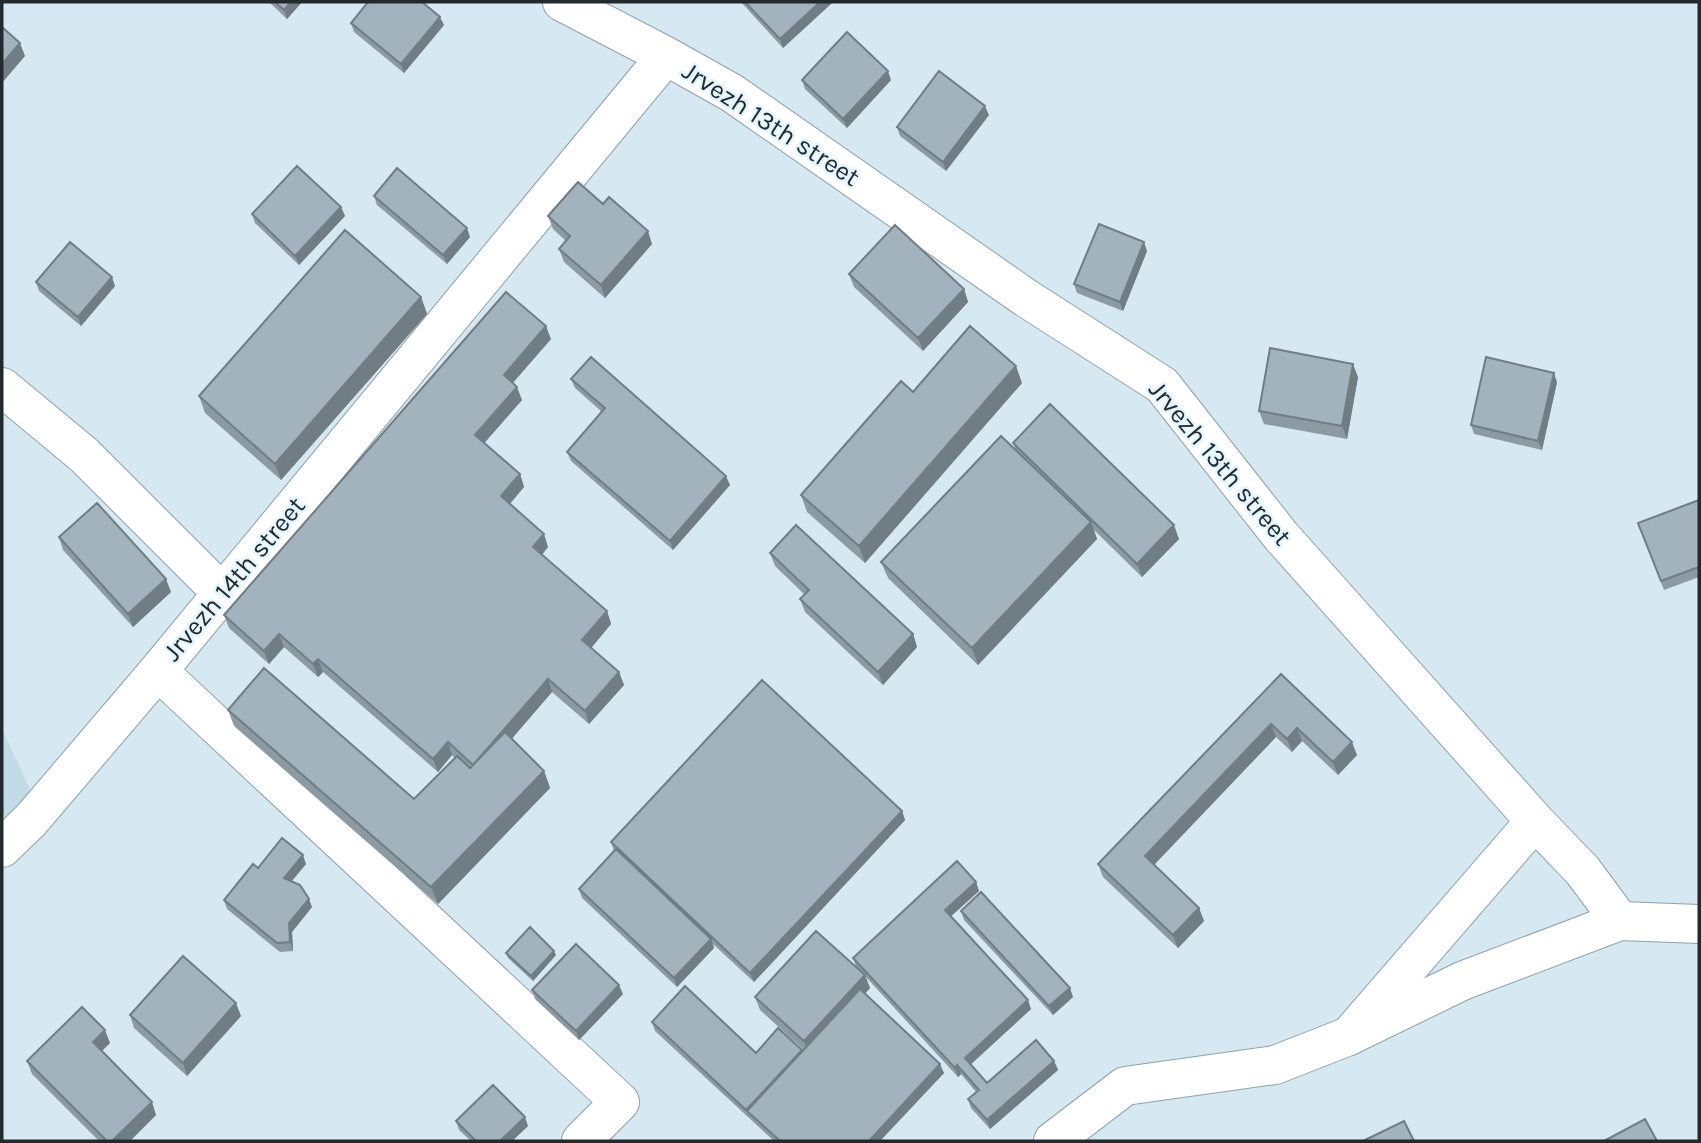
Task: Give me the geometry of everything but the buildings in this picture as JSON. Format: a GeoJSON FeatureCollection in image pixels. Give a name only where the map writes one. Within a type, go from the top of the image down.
{"type":"FeatureCollection","features":[{"type":"Feature","properties":{"kind":"street","name":"Jrvezh 13th street"},"geometry":{"type":"LineString","coordinates":[[562,2],[666,55],[732,93],[1026,298],[1162,385],[1281,536],[1535,821],[1583,871],[1620,921]]}},
{"type":"Feature","properties":{"kind":"street","name":"Jrvezh 14th street"},"geometry":{"type":"LineString","coordinates":[[581,1141],[620,1102],[158,671],[666,55]]}},
{"type":"Feature","properties":{"kind":"street"},"geometry":{"type":"LineString","coordinates":[[2,387],[84,455],[222,593]]}},
{"type":"Feature","properties":{"kind":"street"},"geometry":{"type":"LineString","coordinates":[[2,848],[30,820],[158,671]]}},
{"type":"Feature","properties":{"kind":"street"},"geometry":{"type":"LineString","coordinates":[[1349,1036],[1535,821]]}},
{"type":"Feature","properties":{"kind":"street"},"geometry":{"type":"LineString","coordinates":[[1053,1141],[1125,1086],[1275,1065],[1349,1036],[1462,981],[1620,921],[1699,924]]}},
{"type":"Feature","properties":{"kind":"shaded area"},"geometry":{"type":"Polygon","coordinates":[[[2,729],[34,798],[2,828],[2,729]]]}}]}
